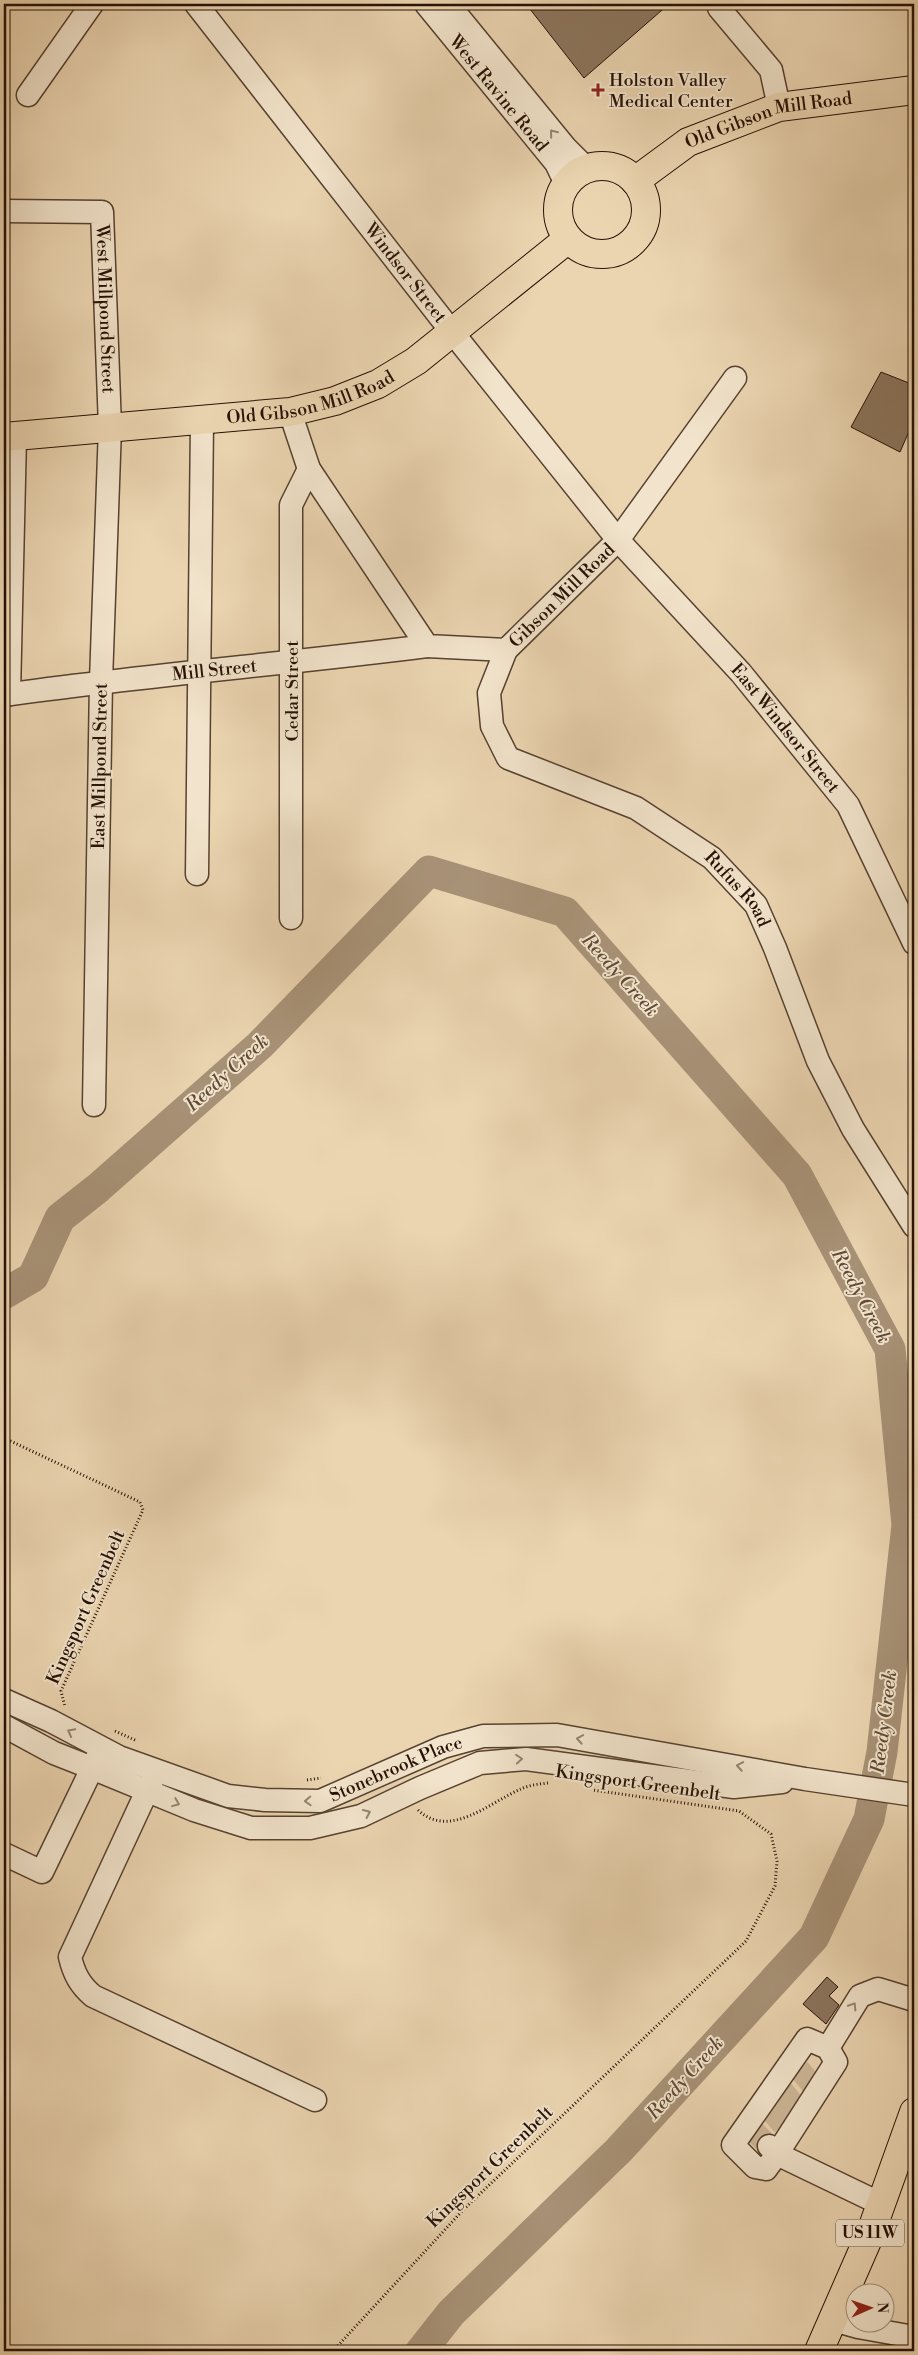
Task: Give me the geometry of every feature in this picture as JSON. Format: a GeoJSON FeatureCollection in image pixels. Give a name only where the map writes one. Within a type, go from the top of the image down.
{"type":"FeatureCollection","features":[{"type":"Feature","properties":{"kind":"main road","name":"Old Gibson Mill Road"},"geometry":{"type":"LineString","coordinates":[[635,181],[688,142],[779,107],[914,90]]}},
{"type":"Feature","properties":{"kind":"main road"},"geometry":{"type":"LineString","coordinates":[[599,166],[612,167],[625,172],[635,181],[644,199],[645,220],[640,233],[630,243],[619,251],[605,254],[592,253],[578,248],[568,239],[561,226],[558,213],[559,198],[576,176],[599,166]]}},
{"type":"Feature","properties":{"kind":"main road","name":"Old Gibson Mill Road"},"geometry":{"type":"LineString","coordinates":[[10,437],[290,412],[335,401],[378,384],[416,361],[568,239]]}},
{"type":"Feature","properties":{"kind":"main road","name":"US 11W"},"geometry":{"type":"LineString","coordinates":[[819,2351],[881,2204],[914,2112]]}},
{"type":"Feature","properties":{"kind":"street"},"geometry":{"type":"LineString","coordinates":[[28,95],[92,4]]}},
{"type":"Feature","properties":{"kind":"street","name":"Windsor Street"},"geometry":{"type":"LineString","coordinates":[[196,4],[452,332],[618,540]]}},
{"type":"Feature","properties":{"kind":"street","name":"West Ravine Road"},"geometry":{"type":"LineString","coordinates":[[426,4],[556,163],[576,176]]}},
{"type":"Feature","properties":{"kind":"street","name":"West Ravine Road"},"geometry":{"type":"LineString","coordinates":[[448,4],[565,148],[576,176]]}},
{"type":"Feature","properties":{"kind":"street"},"geometry":{"type":"LineString","coordinates":[[723,4],[719,8],[771,70],[779,107]]}},
{"type":"Feature","properties":{"kind":"street","name":"West Millpond Street"},"geometry":{"type":"LineString","coordinates":[[12,210],[102,212],[110,427]]}},
{"type":"Feature","properties":{"kind":"street","name":"Gibson Mill Road"},"geometry":{"type":"LineString","coordinates":[[428,646],[506,650],[618,540],[735,378]]}},
{"type":"Feature","properties":{"kind":"street"},"geometry":{"type":"LineString","coordinates":[[290,412],[309,469],[428,646]]}},
{"type":"Feature","properties":{"kind":"street"},"geometry":{"type":"LineString","coordinates":[[197,874],[202,421]]}},
{"type":"Feature","properties":{"kind":"street","name":"East Millpond Street"},"geometry":{"type":"LineString","coordinates":[[94,1105],[101,681],[110,427]]}},
{"type":"Feature","properties":{"kind":"street"},"geometry":{"type":"LineString","coordinates":[[6,694],[10,437]]}},
{"type":"Feature","properties":{"kind":"street","name":"Cedar Street"},"geometry":{"type":"LineString","coordinates":[[292,918],[291,505],[309,469]]}},
{"type":"Feature","properties":{"kind":"street","name":"East Windsor Street"},"geometry":{"type":"LineString","coordinates":[[618,540],[741,673],[848,805],[914,943]]}},
{"type":"Feature","properties":{"kind":"street","name":"Mill Street"},"geometry":{"type":"LineString","coordinates":[[6,694],[101,681],[292,663],[428,646]]}},
{"type":"Feature","properties":{"kind":"street","name":"Rufus Road"},"geometry":{"type":"LineString","coordinates":[[506,650],[489,693],[492,726],[508,758],[636,808],[712,858],[756,905],[775,948],[818,1061],[853,1129],[914,1226]]}},
{"type":"Feature","properties":{"kind":"street","name":"Stonebrook Place"},"geometry":{"type":"LineString","coordinates":[[4,1700],[105,1738],[120,1758],[228,1796],[265,1800],[320,1801],[443,1747],[483,1736],[557,1735],[805,1779],[914,1795]]}},
{"type":"Feature","properties":{"kind":"street","name":"Stonebrook Place"},"geometry":{"type":"LineString","coordinates":[[4,1726],[54,1753],[194,1810],[251,1828],[310,1828],[361,1816],[480,1763],[526,1758],[734,1787],[805,1779]]}},
{"type":"Feature","properties":{"kind":"street"},"geometry":{"type":"LineString","coordinates":[[4,1854],[42,1872],[105,1738]]}},
{"type":"Feature","properties":{"kind":"street"},"geometry":{"type":"LineString","coordinates":[[157,1771],[70,1957],[73,1971],[83,1988],[94,1996],[315,2100]]}},
{"type":"Feature","properties":{"kind":"street"},"geometry":{"type":"LineString","coordinates":[[828,2048],[860,1996],[878,1989],[914,2000]]}},
{"type":"Feature","properties":{"kind":"street"},"geometry":{"type":"LineString","coordinates":[[762,2139],[777,2118],[805,2077],[836,2062],[828,2048],[808,2039],[805,2077],[762,2139]]}},
{"type":"Feature","properties":{"kind":"street"},"geometry":{"type":"LineString","coordinates":[[762,2139],[881,2204]]}},
{"type":"Feature","properties":{"kind":"street"},"geometry":{"type":"LineString","coordinates":[[833,2320],[858,2327],[914,2337]]}},
{"type":"Feature","properties":{"kind":"path","name":"Kingsport Greenbelt"},"geometry":{"type":"LineString","coordinates":[[4,1438],[140,1502],[143,1510],[61,1691],[65,1708]]}},
{"type":"Feature","properties":{"kind":"path"},"geometry":{"type":"LineString","coordinates":[[105,1738],[142,1743]]}},
{"type":"Feature","properties":{"kind":"path"},"geometry":{"type":"LineString","coordinates":[[301,1781],[329,1777]]}},
{"type":"Feature","properties":{"kind":"path","name":"Kingsport Greenbelt"},"geometry":{"type":"LineString","coordinates":[[403,1796],[421,1813],[439,1821],[459,1821],[522,1788],[546,1783],[556,1784]]}},
{"type":"Feature","properties":{"kind":"path","name":"Kingsport Greenbelt"},"geometry":{"type":"LineString","coordinates":[[333,2351],[464,2209],[746,1942],[775,1886],[778,1861],[771,1834],[739,1811],[585,1789]]}},
{"type":"Feature","properties":{"kind":"building"},"geometry":{"type":"Polygon","coordinates":[[[526,4],[669,4],[584,78],[526,4]]]}},
{"type":"Feature","properties":{"kind":"building"},"geometry":{"type":"Polygon","coordinates":[[[881,372],[914,385],[914,420],[900,452],[851,427],[881,372]]]}},
{"type":"Feature","properties":{"kind":"building"},"geometry":{"type":"Polygon","coordinates":[[[827,1977],[838,1987],[829,1996],[839,2005],[826,2024],[803,2004],[827,1977]]]}},
{"type":"Feature","properties":{"kind":"waterway","name":"Reedy Creek"},"geometry":{"type":"LineString","coordinates":[[4,1294],[33,1277],[60,1218],[98,1188],[260,1045],[429,871],[565,912],[797,1175],[890,1349],[907,1525],[882,1752],[869,1819],[814,1937],[619,2150],[451,2313],[421,2351]]}},
{"type":"Feature","properties":{"kind":"tunnel"},"geometry":{"type":"LineString","coordinates":[[799,2069],[812,2085]]}},
{"type":"Feature","properties":{"kind":"tunnel"},"geometry":{"type":"LineString","coordinates":[[783,2091],[796,2107]]}},
{"type":"Feature","properties":{"kind":"tunnel"},"geometry":{"type":"LineString","coordinates":[[770,2110],[783,2125]]}},
{"type":"Feature","properties":{"kind":"tunnel"},"geometry":{"type":"LineString","coordinates":[[754,2131],[769,2146]]}},
{"type":"Feature","properties":{"kind":"place","name":"Holston Valley Medical Center"},"geometry":{"type":"Point","coordinates":[598,90]}}]}
